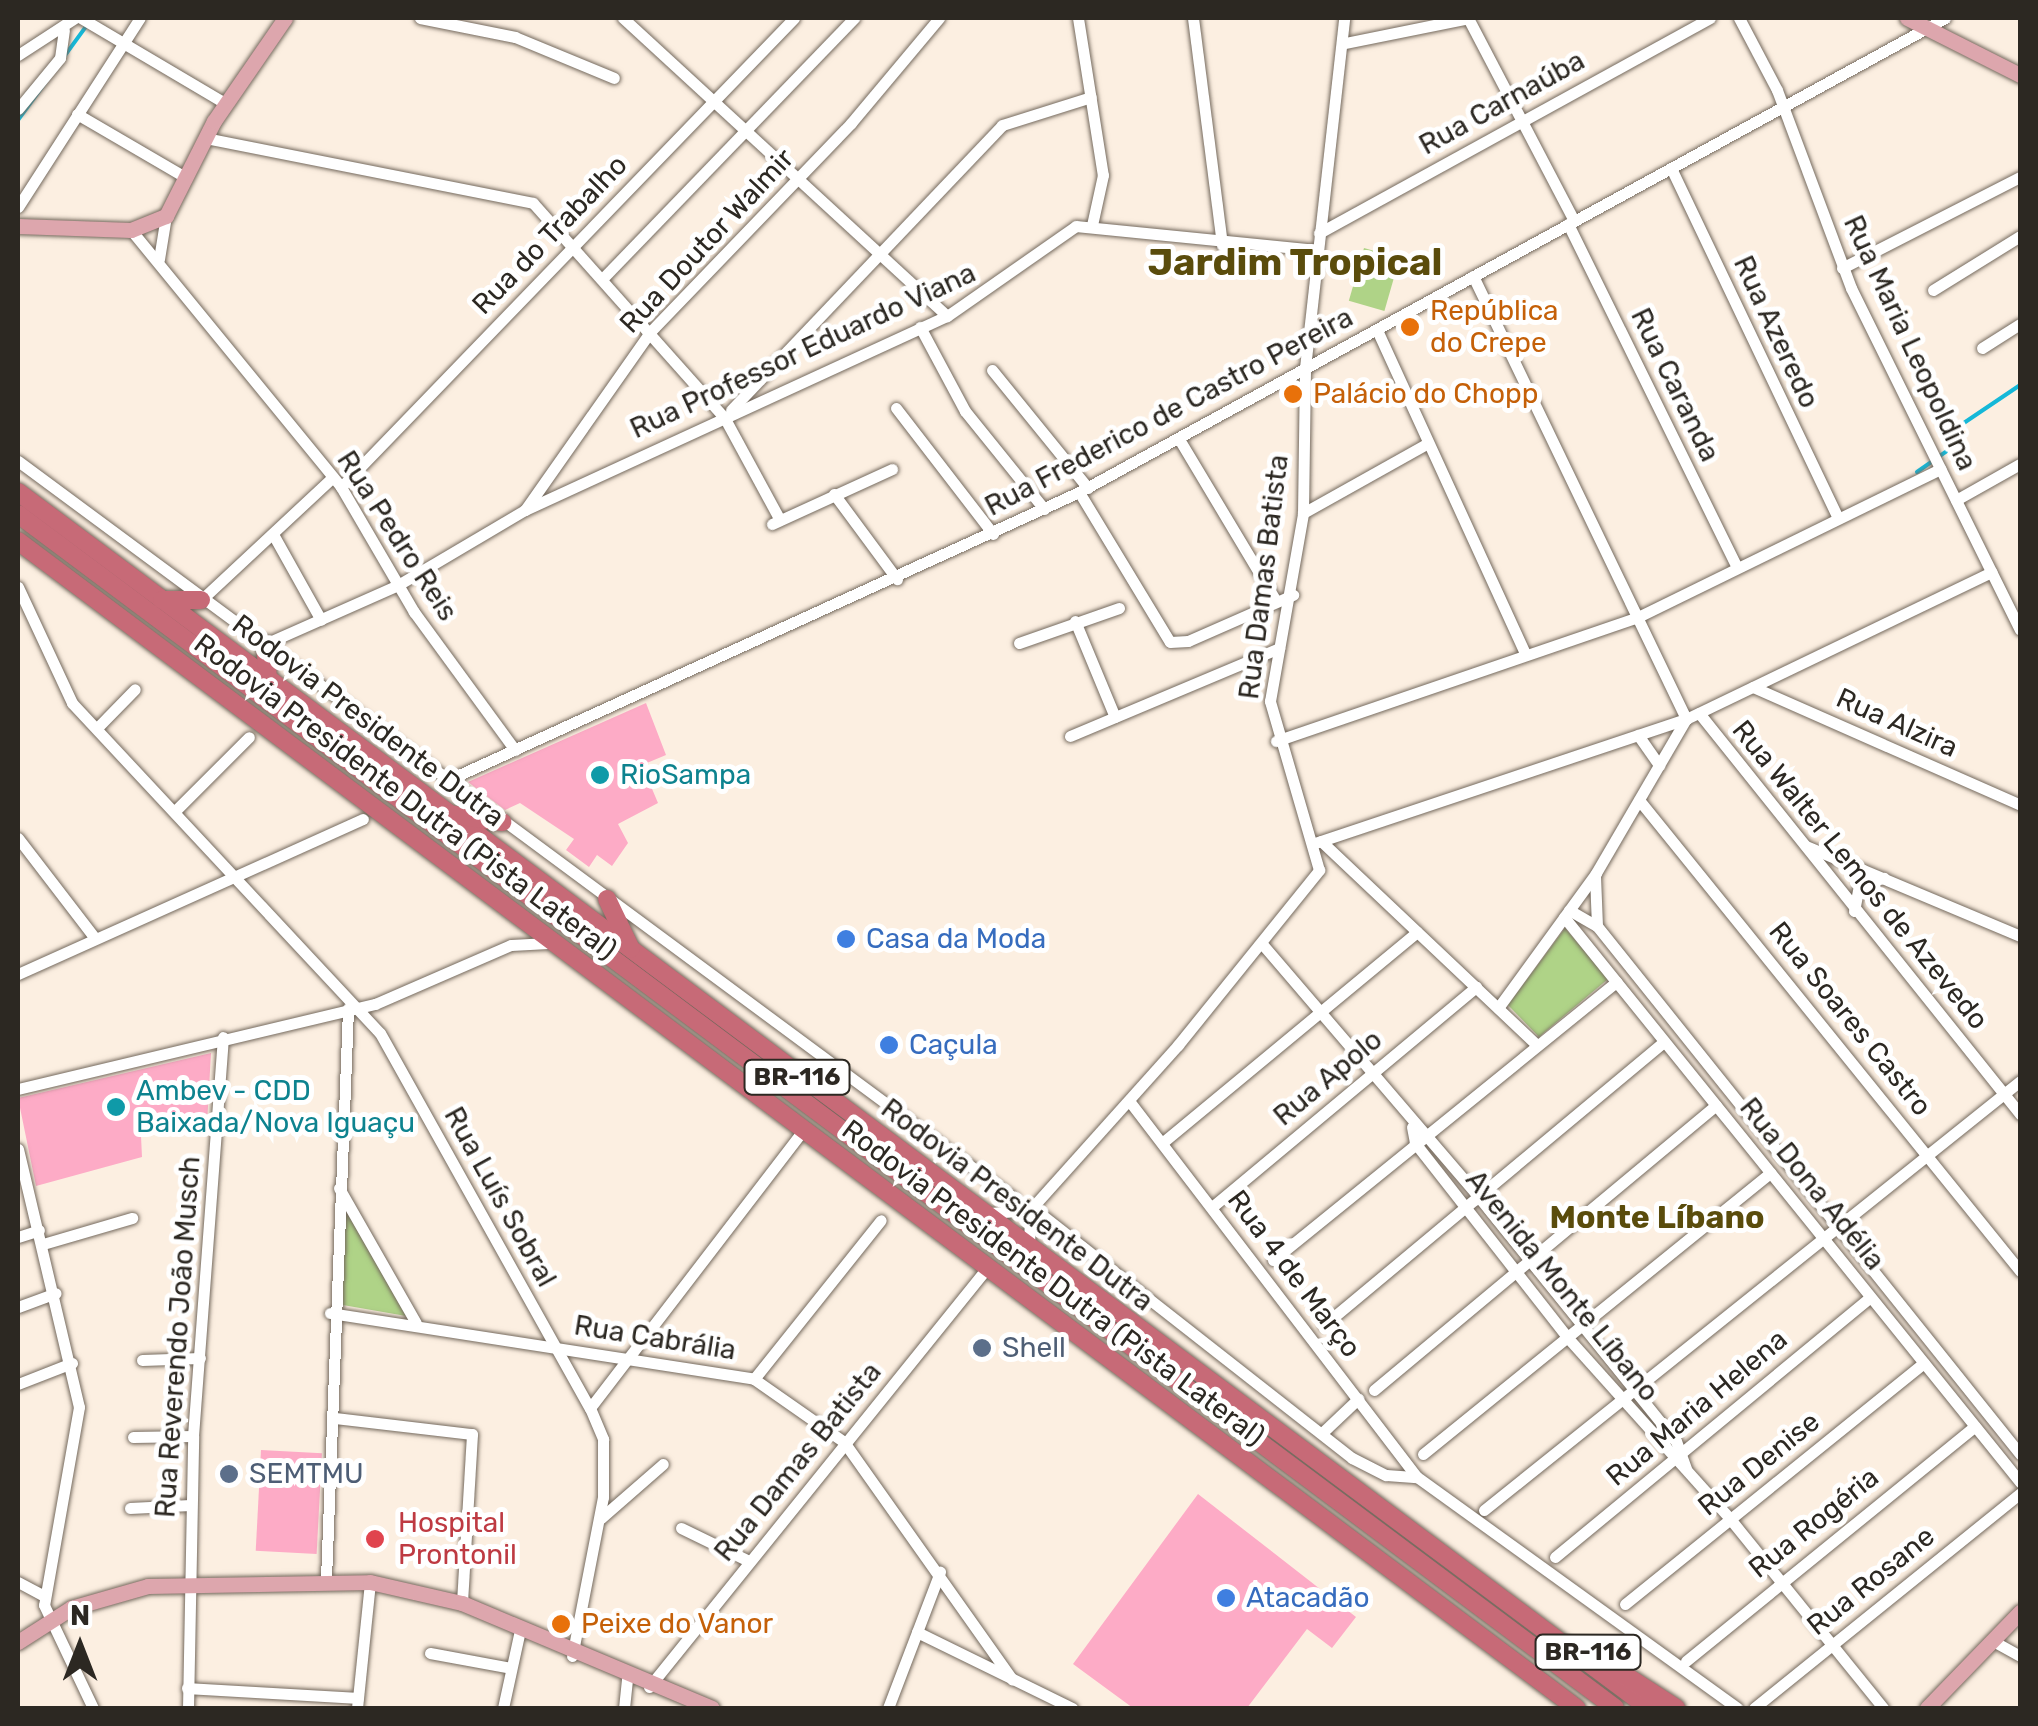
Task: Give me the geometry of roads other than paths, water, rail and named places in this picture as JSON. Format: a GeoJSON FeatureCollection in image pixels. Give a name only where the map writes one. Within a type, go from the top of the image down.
{"type":"FeatureCollection","features":[{"type":"Feature","properties":{"kind":"highway","name":"Rodovia Presidente Dutra"},"geometry":{"type":"LineString","coordinates":[[18,492],[1030,1250],[1650,1708]]}},
{"type":"Feature","properties":{"kind":"highway","name":"Rodovia Presidente Dutra"},"geometry":{"type":"LineString","coordinates":[[18,514],[1615,1708]]}},
{"type":"Feature","properties":{"kind":"highway","name":"Rodovia Presidente Dutra (Pista Lateral)"},"geometry":{"type":"LineString","coordinates":[[18,541],[1576,1708]]}},
{"type":"Feature","properties":{"kind":"highway"},"geometry":{"type":"LineString","coordinates":[[162,600],[202,600]]}},
{"type":"Feature","properties":{"kind":"highway"},"geometry":{"type":"LineString","coordinates":[[265,644],[268,680]]}},
{"type":"Feature","properties":{"kind":"highway"},"geometry":{"type":"LineString","coordinates":[[446,814],[502,822]]}},
{"type":"Feature","properties":{"kind":"highway"},"geometry":{"type":"LineString","coordinates":[[607,899],[634,954]]}},
{"type":"Feature","properties":{"kind":"highway","name":"BR-116"},"geometry":{"type":"LineString","coordinates":[[1498,1597],[1676,1708]]}},
{"type":"Feature","properties":{"kind":"main road"},"geometry":{"type":"LineString","coordinates":[[18,226],[131,230],[166,216],[225,103],[284,18]]}},
{"type":"Feature","properties":{"kind":"main road"},"geometry":{"type":"LineString","coordinates":[[1907,18],[2020,75]]}},
{"type":"Feature","properties":{"kind":"main road"},"geometry":{"type":"LineString","coordinates":[[18,1642],[49,1618],[96,1598],[186,1581],[370,1582],[462,1604],[572,1656],[712,1708]]}},
{"type":"Feature","properties":{"kind":"main road"},"geometry":{"type":"LineString","coordinates":[[1927,1708],[2020,1612]]}},
{"type":"Feature","properties":{"kind":"street"},"geometry":{"type":"LineString","coordinates":[[18,207],[140,18]]}},
{"type":"Feature","properties":{"kind":"street"},"geometry":{"type":"LineString","coordinates":[[420,18],[516,37],[614,78]]}},
{"type":"Feature","properties":{"kind":"street"},"geometry":{"type":"LineString","coordinates":[[623,18],[718,98],[946,316]]}},
{"type":"Feature","properties":{"kind":"street","name":"Rua do Trabalho"},"geometry":{"type":"LineString","coordinates":[[202,600],[337,482],[794,18]]}},
{"type":"Feature","properties":{"kind":"street"},"geometry":{"type":"LineString","coordinates":[[604,277],[854,18]]}},
{"type":"Feature","properties":{"kind":"street","name":"Rua Doutor Walmir"},"geometry":{"type":"LineString","coordinates":[[526,510],[650,330],[800,177],[939,18]]}},
{"type":"Feature","properties":{"kind":"street"},"geometry":{"type":"LineString","coordinates":[[1078,18],[1103,174],[1092,225],[1222,245],[1316,250]]}},
{"type":"Feature","properties":{"kind":"street"},"geometry":{"type":"LineString","coordinates":[[1193,18],[1222,245]]}},
{"type":"Feature","properties":{"kind":"street","name":"Rua Damas Batista"},"geometry":{"type":"LineString","coordinates":[[1318,842],[1276,741],[1270,701],[1293,594],[1303,513],[1305,368],[1318,233],[1345,43],[1344,18]]}},
{"type":"Feature","properties":{"kind":"street"},"geometry":{"type":"LineString","coordinates":[[1345,43],[1469,18]]}},
{"type":"Feature","properties":{"kind":"street","name":"Rua Caranda"},"geometry":{"type":"LineString","coordinates":[[1469,18],[1737,568]]}},
{"type":"Feature","properties":{"kind":"street","name":"Rua Carnaúba"},"geometry":{"type":"LineString","coordinates":[[1318,233],[1710,18]]}},
{"type":"Feature","properties":{"kind":"street","name":"Rua Maria Leopoldina"},"geometry":{"type":"LineString","coordinates":[[1739,18],[1784,106],[1842,268],[2020,630]]}},
{"type":"Feature","properties":{"kind":"street","name":"Rua Frederico de Castro Pereira"},"geometry":{"type":"LineString","coordinates":[[448,780],[898,579],[1083,490],[1945,18]]}},
{"type":"Feature","properties":{"kind":"street"},"geometry":{"type":"LineString","coordinates":[[18,55],[85,21],[225,103]]}},
{"type":"Feature","properties":{"kind":"street"},"geometry":{"type":"LineString","coordinates":[[18,110],[60,58],[64,30]]}},
{"type":"Feature","properties":{"kind":"street"},"geometry":{"type":"LineString","coordinates":[[724,416],[1009,118],[1091,97]]}},
{"type":"Feature","properties":{"kind":"street"},"geometry":{"type":"LineString","coordinates":[[77,114],[185,177]]}},
{"type":"Feature","properties":{"kind":"street"},"geometry":{"type":"LineString","coordinates":[[205,138],[526,200],[604,277],[724,416],[776,522],[892,468]]}},
{"type":"Feature","properties":{"kind":"street","name":"Rua Azeredo"},"geometry":{"type":"LineString","coordinates":[[1671,168],[1838,518]]}},
{"type":"Feature","properties":{"kind":"street"},"geometry":{"type":"LineString","coordinates":[[1842,268],[2020,177]]}},
{"type":"Feature","properties":{"kind":"street"},"geometry":{"type":"LineString","coordinates":[[159,258],[166,216]]}},
{"type":"Feature","properties":{"kind":"street","name":"Rua Professor Eduardo Viana"},"geometry":{"type":"LineString","coordinates":[[265,644],[398,585],[526,510],[946,316],[998,287],[1065,230],[1092,225]]}},
{"type":"Feature","properties":{"kind":"street","name":"Rua Pedro Reis"},"geometry":{"type":"LineString","coordinates":[[131,230],[159,258],[337,482],[398,585],[515,750]]}},
{"type":"Feature","properties":{"kind":"street"},"geometry":{"type":"LineString","coordinates":[[1933,290],[2020,236]]}},
{"type":"Feature","properties":{"kind":"street"},"geometry":{"type":"LineString","coordinates":[[1473,276],[1686,719]]}},
{"type":"Feature","properties":{"kind":"street"},"geometry":{"type":"LineString","coordinates":[[1982,348],[2020,324]]}},
{"type":"Feature","properties":{"kind":"street"},"geometry":{"type":"LineString","coordinates":[[920,327],[964,411],[1044,509]]}},
{"type":"Feature","properties":{"kind":"street"},"geometry":{"type":"LineString","coordinates":[[1377,330],[1526,653]]}},
{"type":"Feature","properties":{"kind":"street"},"geometry":{"type":"LineString","coordinates":[[776,363],[782,392]]}},
{"type":"Feature","properties":{"kind":"street"},"geometry":{"type":"LineString","coordinates":[[992,370],[1083,490],[1170,642],[1188,641],[1293,594]]}},
{"type":"Feature","properties":{"kind":"street"},"geometry":{"type":"LineString","coordinates":[[896,408],[993,534]]}},
{"type":"Feature","properties":{"kind":"street"},"geometry":{"type":"LineString","coordinates":[[1179,439],[1276,602]]}},
{"type":"Feature","properties":{"kind":"street"},"geometry":{"type":"LineString","coordinates":[[1303,513],[1428,443]]}},
{"type":"Feature","properties":{"kind":"street"},"geometry":{"type":"LineString","coordinates":[[18,460],[1015,1199]]}},
{"type":"Feature","properties":{"kind":"street"},"geometry":{"type":"LineString","coordinates":[[1276,741],[1636,618],[1838,518],[1938,463]]}},
{"type":"Feature","properties":{"kind":"street"},"geometry":{"type":"LineString","coordinates":[[1956,500],[2020,464]]}},
{"type":"Feature","properties":{"kind":"street"},"geometry":{"type":"LineString","coordinates":[[834,494],[898,579]]}},
{"type":"Feature","properties":{"kind":"street"},"geometry":{"type":"LineString","coordinates":[[274,536],[321,620]]}},
{"type":"Feature","properties":{"kind":"street"},"geometry":{"type":"LineString","coordinates":[[1318,842],[1686,719],[1992,572]]}},
{"type":"Feature","properties":{"kind":"street","name":"Rua Luís Sobral"},"geometry":{"type":"LineString","coordinates":[[19,596],[61,688],[236,874],[354,1007],[590,1408],[602,1439],[601,1518],[572,1656]]}},
{"type":"Feature","properties":{"kind":"street"},"geometry":{"type":"LineString","coordinates":[[1019,643],[1119,608]]}},
{"type":"Feature","properties":{"kind":"street"},"geometry":{"type":"LineString","coordinates":[[1075,622],[1115,717]]}},
{"type":"Feature","properties":{"kind":"street"},"geometry":{"type":"LineString","coordinates":[[1070,736],[1279,648]]}},
{"type":"Feature","properties":{"kind":"street","name":"Rua Alzira"},"geometry":{"type":"LineString","coordinates":[[1753,687],[2020,805]]}},
{"type":"Feature","properties":{"kind":"street"},"geometry":{"type":"LineString","coordinates":[[97,728],[135,689]]}},
{"type":"Feature","properties":{"kind":"street","name":"Rua Walter Lemos de Azevedo"},"geometry":{"type":"LineString","coordinates":[[1699,713],[2020,1114]]}},
{"type":"Feature","properties":{"kind":"street"},"geometry":{"type":"LineString","coordinates":[[1498,1008],[1596,873],[1686,719]]}},
{"type":"Feature","properties":{"kind":"street"},"geometry":{"type":"LineString","coordinates":[[1638,735],[1659,765]]}},
{"type":"Feature","properties":{"kind":"street"},"geometry":{"type":"LineString","coordinates":[[176,810],[249,737]]}},
{"type":"Feature","properties":{"kind":"street","name":"Rua Soares Castro"},"geometry":{"type":"LineString","coordinates":[[1639,800],[2020,1271]]}},
{"type":"Feature","properties":{"kind":"street"},"geometry":{"type":"LineString","coordinates":[[20,969],[362,819]]}},
{"type":"Feature","properties":{"kind":"street"},"geometry":{"type":"LineString","coordinates":[[18,838],[94,936]]}},
{"type":"Feature","properties":{"kind":"street"},"geometry":{"type":"LineString","coordinates":[[1318,842],[1537,1044]]}},
{"type":"Feature","properties":{"kind":"street"},"geometry":{"type":"LineString","coordinates":[[1030,1250],[1032,1208],[1130,1102],[1263,945],[1319,870],[1318,842]]}},
{"type":"Feature","properties":{"kind":"street"},"geometry":{"type":"LineString","coordinates":[[1802,844],[1888,877],[2020,936]]}},
{"type":"Feature","properties":{"kind":"street"},"geometry":{"type":"LineString","coordinates":[[1596,873],[1597,926]]}},
{"type":"Feature","properties":{"kind":"street"},"geometry":{"type":"LineString","coordinates":[[1854,911],[1859,885],[1888,877]]}},
{"type":"Feature","properties":{"kind":"street"},"geometry":{"type":"LineString","coordinates":[[494,898],[514,925],[512,945]]}},
{"type":"Feature","properties":{"kind":"street","name":"Rua Dona Adélia"},"geometry":{"type":"LineString","coordinates":[[1566,914],[1597,926],[2020,1454]]}},
{"type":"Feature","properties":{"kind":"street","name":"Rua Dona Adélia"},"geometry":{"type":"LineString","coordinates":[[1566,914],[1616,982],[2020,1482]]}},
{"type":"Feature","properties":{"kind":"street"},"geometry":{"type":"LineString","coordinates":[[1162,1142],[1418,932]]}},
{"type":"Feature","properties":{"kind":"street"},"geometry":{"type":"LineString","coordinates":[[18,1090],[223,1036],[354,1007],[512,945],[557,945]]}},
{"type":"Feature","properties":{"kind":"street","name":"Avenida Monte Líbano"},"geometry":{"type":"LineString","coordinates":[[1263,945],[1412,1127],[1465,1207],[1567,1337],[1731,1520],[1883,1708]]}},
{"type":"Feature","properties":{"kind":"street"},"geometry":{"type":"LineString","coordinates":[[1273,1260],[1616,982]]}},
{"type":"Feature","properties":{"kind":"street","name":"Rua Apolo"},"geometry":{"type":"LineString","coordinates":[[1212,1207],[1476,987]]}},
{"type":"Feature","properties":{"kind":"street"},"geometry":{"type":"LineString","coordinates":[[326,1579],[335,1418],[330,1313],[354,1007]]}},
{"type":"Feature","properties":{"kind":"street","name":"Rua Reverendo João Musch"},"geometry":{"type":"LineString","coordinates":[[188,1708],[186,1581],[193,1436],[223,1036]]}},
{"type":"Feature","properties":{"kind":"street"},"geometry":{"type":"LineString","coordinates":[[1324,1325],[1664,1042]]}},
{"type":"Feature","properties":{"kind":"street"},"geometry":{"type":"LineString","coordinates":[[1484,1510],[1820,1234],[2020,1082]]}},
{"type":"Feature","properties":{"kind":"street","name":"Rua 4 de Março"},"geometry":{"type":"LineString","coordinates":[[1130,1102],[1418,1477]]}},
{"type":"Feature","properties":{"kind":"street"},"geometry":{"type":"LineString","coordinates":[[1374,1390],[1716,1105]]}},
{"type":"Feature","properties":{"kind":"street"},"geometry":{"type":"LineString","coordinates":[[590,1408],[622,1358],[804,1129]]}},
{"type":"Feature","properties":{"kind":"street","name":"Avenida Monte Líbano"},"geometry":{"type":"LineString","coordinates":[[1420,1139],[1478,1196],[1685,1454]]}},
{"type":"Feature","properties":{"kind":"street"},"geometry":{"type":"LineString","coordinates":[[18,1149],[72,1363],[77,1436],[44,1596],[49,1618],[93,1708]]}},
{"type":"Feature","properties":{"kind":"street"},"geometry":{"type":"LineString","coordinates":[[1423,1454],[1770,1173]]}},
{"type":"Feature","properties":{"kind":"street"},"geometry":{"type":"LineString","coordinates":[[339,1188],[416,1324]]}},
{"type":"Feature","properties":{"kind":"street"},"geometry":{"type":"LineString","coordinates":[[984,1213],[1032,1208],[1322,1433],[1380,1474],[1418,1477],[1737,1708]]}},
{"type":"Feature","properties":{"kind":"street"},"geometry":{"type":"LineString","coordinates":[[42,1244],[132,1218]]}},
{"type":"Feature","properties":{"kind":"street"},"geometry":{"type":"LineString","coordinates":[[754,1379],[881,1220]]}},
{"type":"Feature","properties":{"kind":"street"},"geometry":{"type":"LineString","coordinates":[[18,1237],[39,1230]]}},
{"type":"Feature","properties":{"kind":"street","name":"Rua Damas Batista"},"geometry":{"type":"LineString","coordinates":[[649,1687],[987,1268]]}},
{"type":"Feature","properties":{"kind":"street"},"geometry":{"type":"LineString","coordinates":[[18,1307],[56,1293]]}},
{"type":"Feature","properties":{"kind":"street","name":"Rua Maria Helena"},"geometry":{"type":"LineString","coordinates":[[1555,1557],[1680,1465],[1685,1454],[1870,1296]]}},
{"type":"Feature","properties":{"kind":"street","name":"Rua Cabrália"},"geometry":{"type":"LineString","coordinates":[[330,1313],[754,1379],[844,1442],[940,1572],[1012,1679]]}},
{"type":"Feature","properties":{"kind":"street"},"geometry":{"type":"LineString","coordinates":[[142,1360],[200,1358]]}},
{"type":"Feature","properties":{"kind":"street"},"geometry":{"type":"LineString","coordinates":[[18,1384],[72,1363]]}},
{"type":"Feature","properties":{"kind":"street","name":"Rua Denise"},"geometry":{"type":"LineString","coordinates":[[1625,1604],[1924,1363]]}},
{"type":"Feature","properties":{"kind":"street"},"geometry":{"type":"LineString","coordinates":[[1322,1433],[1358,1400]]}},
{"type":"Feature","properties":{"kind":"street"},"geometry":{"type":"LineString","coordinates":[[335,1418],[460,1429],[474,1437],[462,1604]]}},
{"type":"Feature","properties":{"kind":"street","name":"Rua Rogéria"},"geometry":{"type":"LineString","coordinates":[[1686,1661],[1975,1426]]}},
{"type":"Feature","properties":{"kind":"street"},"geometry":{"type":"LineString","coordinates":[[133,1437],[193,1436]]}},
{"type":"Feature","properties":{"kind":"street"},"geometry":{"type":"LineString","coordinates":[[601,1518],[663,1464]]}},
{"type":"Feature","properties":{"kind":"street","name":"Rua Rosane"},"geometry":{"type":"LineString","coordinates":[[1754,1708],[2020,1493]]}},
{"type":"Feature","properties":{"kind":"street"},"geometry":{"type":"LineString","coordinates":[[130,1508],[190,1505]]}},
{"type":"Feature","properties":{"kind":"street"},"geometry":{"type":"LineString","coordinates":[[682,1528],[749,1561]]}},
{"type":"Feature","properties":{"kind":"street"},"geometry":{"type":"LineString","coordinates":[[888,1708],[940,1572]]}},
{"type":"Feature","properties":{"kind":"street"},"geometry":{"type":"LineString","coordinates":[[18,1582],[44,1596]]}},
{"type":"Feature","properties":{"kind":"street"},"geometry":{"type":"LineString","coordinates":[[187,1688],[357,1703],[370,1582]]}},
{"type":"Feature","properties":{"kind":"street"},"geometry":{"type":"LineString","coordinates":[[503,1708],[520,1630]]}},
{"type":"Feature","properties":{"kind":"street"},"geometry":{"type":"LineString","coordinates":[[916,1632],[1072,1708]]}},
{"type":"Feature","properties":{"kind":"street"},"geometry":{"type":"LineString","coordinates":[[1994,1641],[2020,1656]]}},
{"type":"Feature","properties":{"kind":"street"},"geometry":{"type":"LineString","coordinates":[[430,1653],[511,1668]]}},
{"type":"Feature","properties":{"kind":"street"},"geometry":{"type":"LineString","coordinates":[[624,1708],[626,1678]]}},
{"type":"Feature","properties":{"kind":"waterway"},"geometry":{"type":"LineString","coordinates":[[18,120],[92,18]]}},
{"type":"Feature","properties":{"kind":"waterway"},"geometry":{"type":"LineString","coordinates":[[1917,472],[1948,450],[1946,435],[2020,385]]}},
{"type":"Feature","properties":{"kind":"place","name":"República do Crepe"},"geometry":{"type":"Point","coordinates":[1410,327]}},
{"type":"Feature","properties":{"kind":"place","name":"Palácio do Chopp"},"geometry":{"type":"Point","coordinates":[1293,394]}},
{"type":"Feature","properties":{"kind":"place","name":"RioSampa"},"geometry":{"type":"Point","coordinates":[600,775]}},
{"type":"Feature","properties":{"kind":"place","name":"Casa da Moda"},"geometry":{"type":"Point","coordinates":[846,939]}},
{"type":"Feature","properties":{"kind":"place","name":"Caçula"},"geometry":{"type":"Point","coordinates":[889,1045]}},
{"type":"Feature","properties":{"kind":"place","name":"Ambev - CDD Baixada/Nova Iguaçu"},"geometry":{"type":"Point","coordinates":[116,1107]}},
{"type":"Feature","properties":{"kind":"place","name":"Shell"},"geometry":{"type":"Point","coordinates":[982,1348]}},
{"type":"Feature","properties":{"kind":"place","name":"SEMTMU"},"geometry":{"type":"Point","coordinates":[229,1474]}},
{"type":"Feature","properties":{"kind":"place","name":"Hospital Prontonil"},"geometry":{"type":"Point","coordinates":[375,1539]}},
{"type":"Feature","properties":{"kind":"place","name":"Atacadão"},"geometry":{"type":"Point","coordinates":[1226,1598]}},
{"type":"Feature","properties":{"kind":"place","name":"Peixe do Vanor"},"geometry":{"type":"Point","coordinates":[561,1624]}},
{"type":"Feature","properties":{"kind":"district","name":"Jardim Tropical"},"geometry":{"type":"Point","coordinates":[1295,263]}},
{"type":"Feature","properties":{"kind":"district","name":"Monte Líbano"},"geometry":{"type":"Point","coordinates":[1657,1217]}}]}
